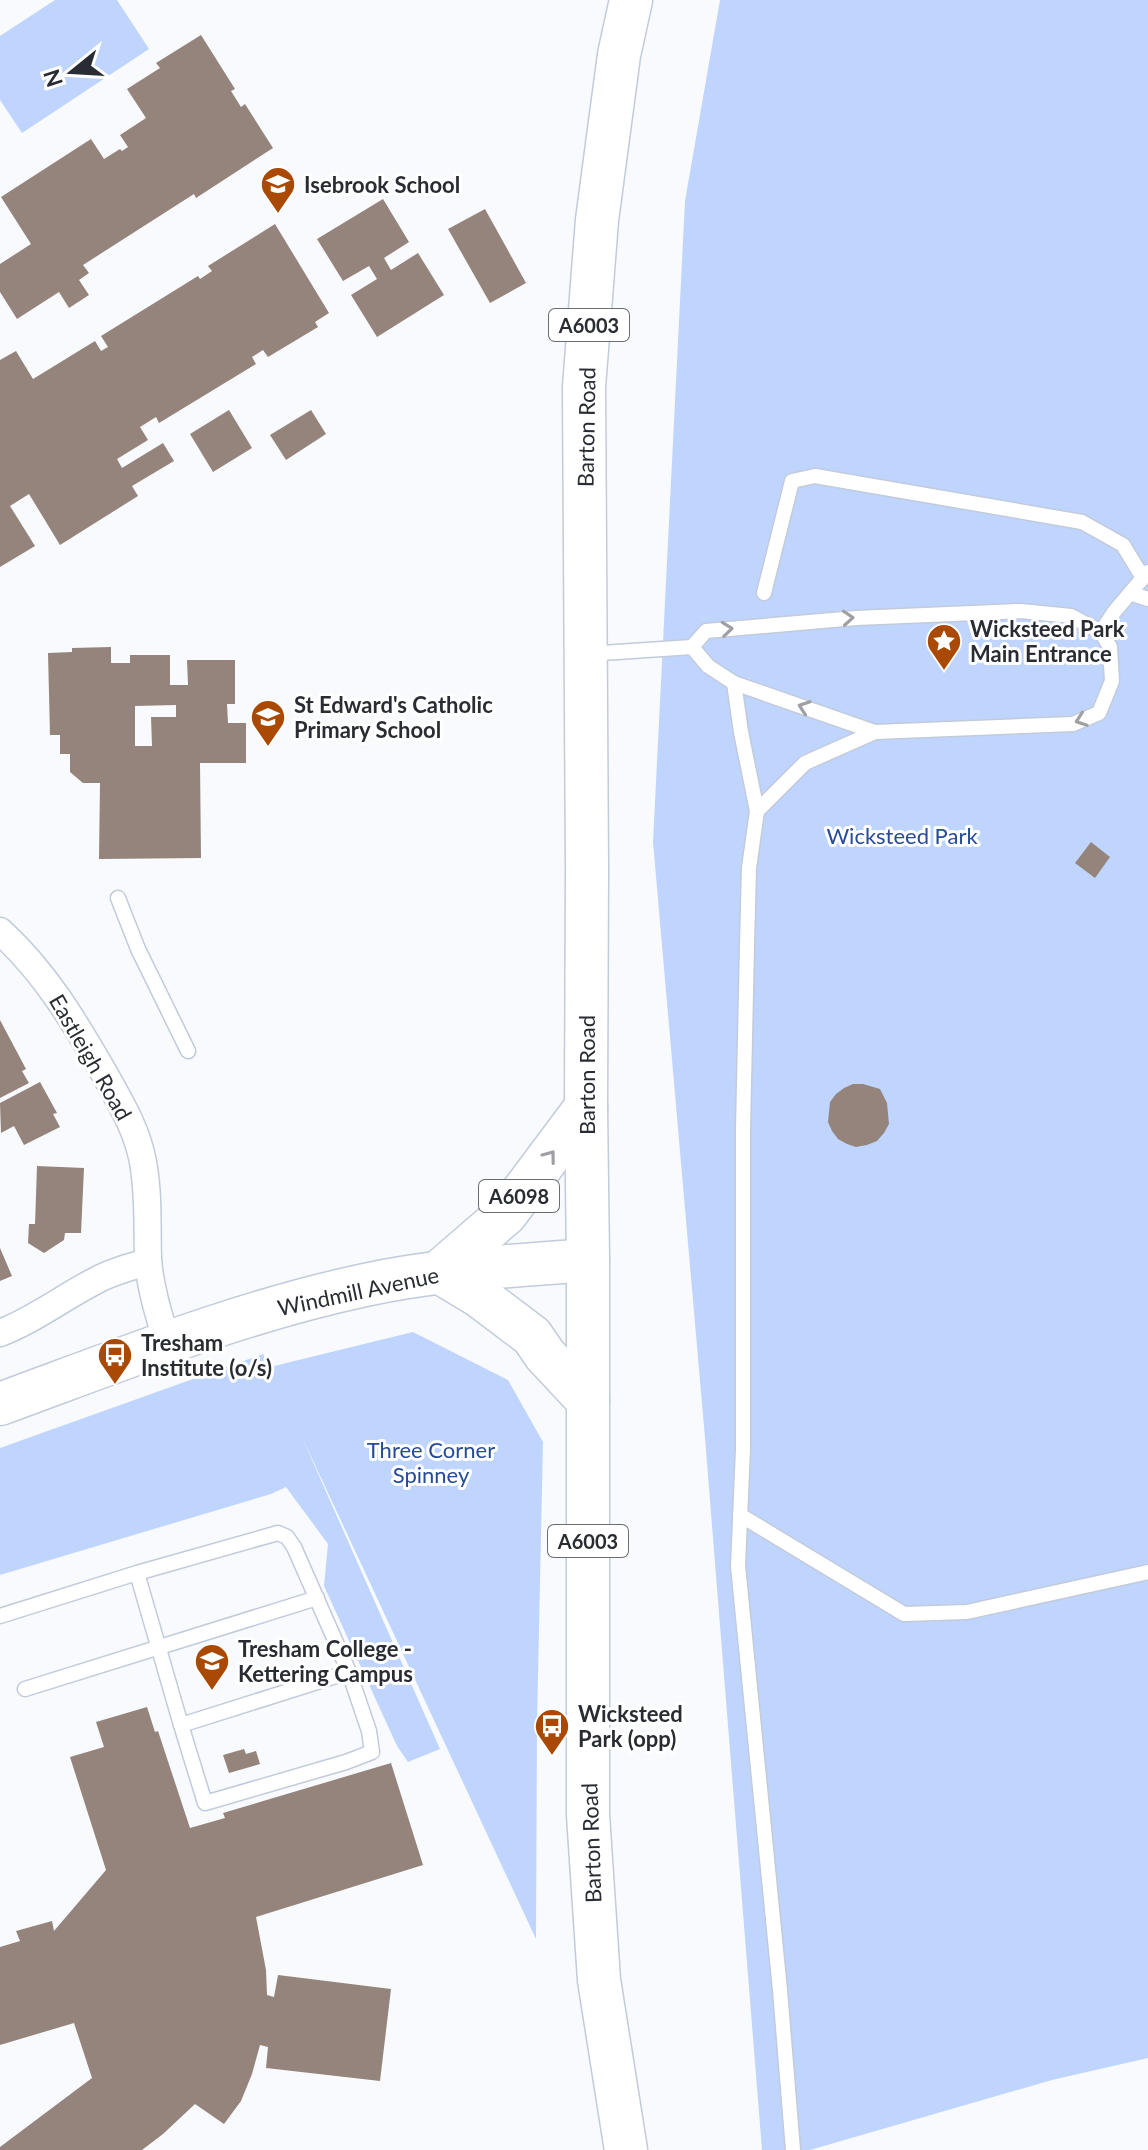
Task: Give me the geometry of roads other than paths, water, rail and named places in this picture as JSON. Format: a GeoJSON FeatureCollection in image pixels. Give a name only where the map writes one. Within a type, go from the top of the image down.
{"type":"FeatureCollection","features":[{"type":"Feature","properties":{"kind":"main road","name":"Barton Road"},"geometry":{"type":"LineString","coordinates":[[626,2150],[599,1980],[588,1828],[584,387],[597,220],[619,55],[631,0]]}},
{"type":"Feature","properties":{"kind":"main road","name":"A6098"},"geometry":{"type":"LineString","coordinates":[[439,1272],[506,1214],[586,1107]]}},
{"type":"Feature","properties":{"kind":"main road","name":"Windmill Avenue"},"geometry":{"type":"LineString","coordinates":[[0,1404],[167,1342],[298,1300],[439,1272],[588,1260]]}},
{"type":"Feature","properties":{"kind":"main road"},"geometry":{"type":"LineString","coordinates":[[439,1272],[479,1296],[532,1336],[545,1355],[588,1401]]}},
{"type":"Feature","properties":{"kind":"street","name":"Eastleigh Road"},"geometry":{"type":"LineString","coordinates":[[0,931],[33,963],[70,1013],[129,1118],[142,1158],[148,1195],[148,1262],[167,1342]]}},
{"type":"Feature","properties":{"kind":"street"},"geometry":{"type":"LineString","coordinates":[[0,1333],[34,1317],[96,1280],[148,1262]]}},
{"type":"Feature","properties":{"kind":"lane"},"geometry":{"type":"LineString","coordinates":[[764,593],[792,481],[815,476],[1082,522],[1123,545],[1145,575],[1101,632]]}},
{"type":"Feature","properties":{"kind":"lane"},"geometry":{"type":"LineString","coordinates":[[1130,593],[1148,599]]}},
{"type":"Feature","properties":{"kind":"lane"},"geometry":{"type":"LineString","coordinates":[[586,654],[692,647],[706,631],[856,618],[1021,611],[1071,616],[1101,632],[1110,647],[1112,681],[1099,713],[1073,724],[875,732],[734,683],[708,666],[692,647]]}},
{"type":"Feature","properties":{"kind":"lane"},"geometry":{"type":"LineString","coordinates":[[734,683],[757,811],[749,868],[746,962],[743,1449],[738,1566],[793,2150]]}},
{"type":"Feature","properties":{"kind":"lane"},"geometry":{"type":"LineString","coordinates":[[757,811],[805,763],[875,732]]}},
{"type":"Feature","properties":{"kind":"lane"},"geometry":{"type":"LineString","coordinates":[[118,898],[138,949],[188,1051]]}},
{"type":"Feature","properties":{"kind":"lane"},"geometry":{"type":"LineString","coordinates":[[740,1515],[904,1614],[967,1612],[1148,1572]]}},
{"type":"Feature","properties":{"kind":"lane"},"geometry":{"type":"LineString","coordinates":[[0,1616],[137,1573],[278,1533],[287,1537],[294,1547],[349,1672],[369,1731],[372,1752],[205,1803],[137,1573]]}},
{"type":"Feature","properties":{"kind":"lane"},"geometry":{"type":"LineString","coordinates":[[25,1689],[317,1598]]}},
{"type":"Feature","properties":{"kind":"lane"},"geometry":{"type":"LineString","coordinates":[[181,1725],[349,1672]]}},
{"type":"Feature","properties":{"kind":"place","name":"Isebrook School"},"geometry":{"type":"Point","coordinates":[278,215]}},
{"type":"Feature","properties":{"kind":"place","name":"Wicksteed Park Main Entrance"},"geometry":{"type":"Point","coordinates":[944,672]}},
{"type":"Feature","properties":{"kind":"place","name":"St Edward's Catholic Primary School"},"geometry":{"type":"Point","coordinates":[268,748]}},
{"type":"Feature","properties":{"kind":"place","name":"Tresham Institute (o/s)"},"geometry":{"type":"Point","coordinates":[115,1386]}},
{"type":"Feature","properties":{"kind":"place","name":"Tresham College - Kettering Campus"},"geometry":{"type":"Point","coordinates":[212,1692]}},
{"type":"Feature","properties":{"kind":"place","name":"Wicksteed Park (opp)"},"geometry":{"type":"Point","coordinates":[552,1757]}},
{"type":"Feature","properties":{"kind":"park label","name":"Wicksteed Park"},"geometry":{"type":"Point","coordinates":[902,835]}},
{"type":"Feature","properties":{"kind":"park label","name":"Three Corner Spinney"},"geometry":{"type":"Point","coordinates":[431,1462]}}]}
